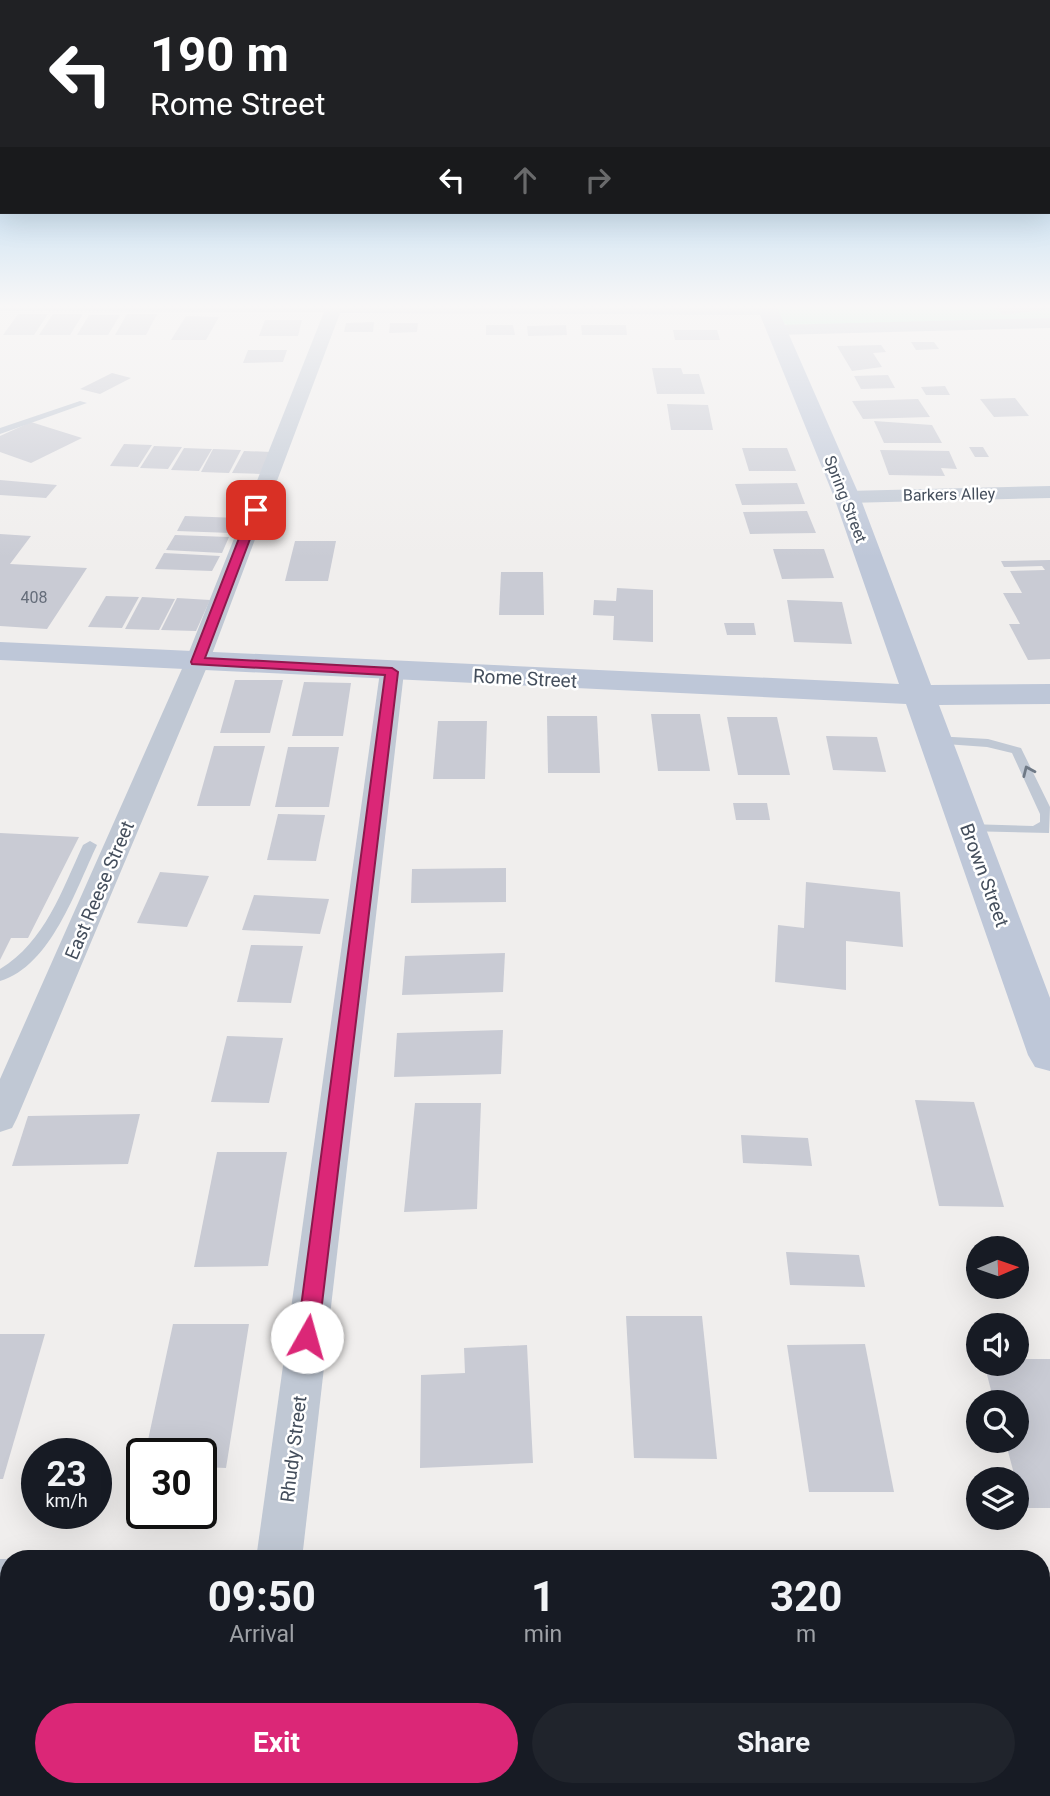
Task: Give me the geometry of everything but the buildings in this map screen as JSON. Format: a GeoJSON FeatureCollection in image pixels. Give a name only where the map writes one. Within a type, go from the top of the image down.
{"type":"FeatureCollection","features":[{"type":"Feature","properties":{"kind":"street","name":"East Reese Street"},"geometry":{"type":"LineString","coordinates":[[0,1118],[197,662],[303,389]]}},
{"type":"Feature","properties":{"kind":"street","name":"Spring Street"},"geometry":{"type":"LineString","coordinates":[[801,389],[847,496],[917,695]]}},
{"type":"Feature","properties":{"kind":"street","name":"Barkers Alley"},"geometry":{"type":"LineString","coordinates":[[847,496],[1050,492]]}},
{"type":"Feature","properties":{"kind":"street","name":"Rome Street"},"geometry":{"type":"LineString","coordinates":[[0,651],[392,672],[917,695],[1050,694]]}},
{"type":"Feature","properties":{"kind":"street","name":"Rhudy Street"},"geometry":{"type":"LineString","coordinates":[[280,1550],[392,672]]}},
{"type":"Feature","properties":{"kind":"street","name":"Brown Street"},"geometry":{"type":"LineString","coordinates":[[917,695],[1050,1055]]}},
{"type":"Feature","properties":{"kind":"lane"},"geometry":{"type":"LineString","coordinates":[[0,431],[83,403]]}},
{"type":"Feature","properties":{"kind":"lane"},"geometry":{"type":"LineString","coordinates":[[934,740],[988,743],[1017,751],[1047,814],[1044,830],[968,828]]}},
{"type":"Feature","properties":{"kind":"lane"},"geometry":{"type":"LineString","coordinates":[[0,976],[24,961],[38,945],[90,845]]}},
{"type":"Feature","properties":{"kind":"route"},"geometry":{"type":"LineString","coordinates":[[256,510],[197,662],[392,672],[307,1337]]}}]}
